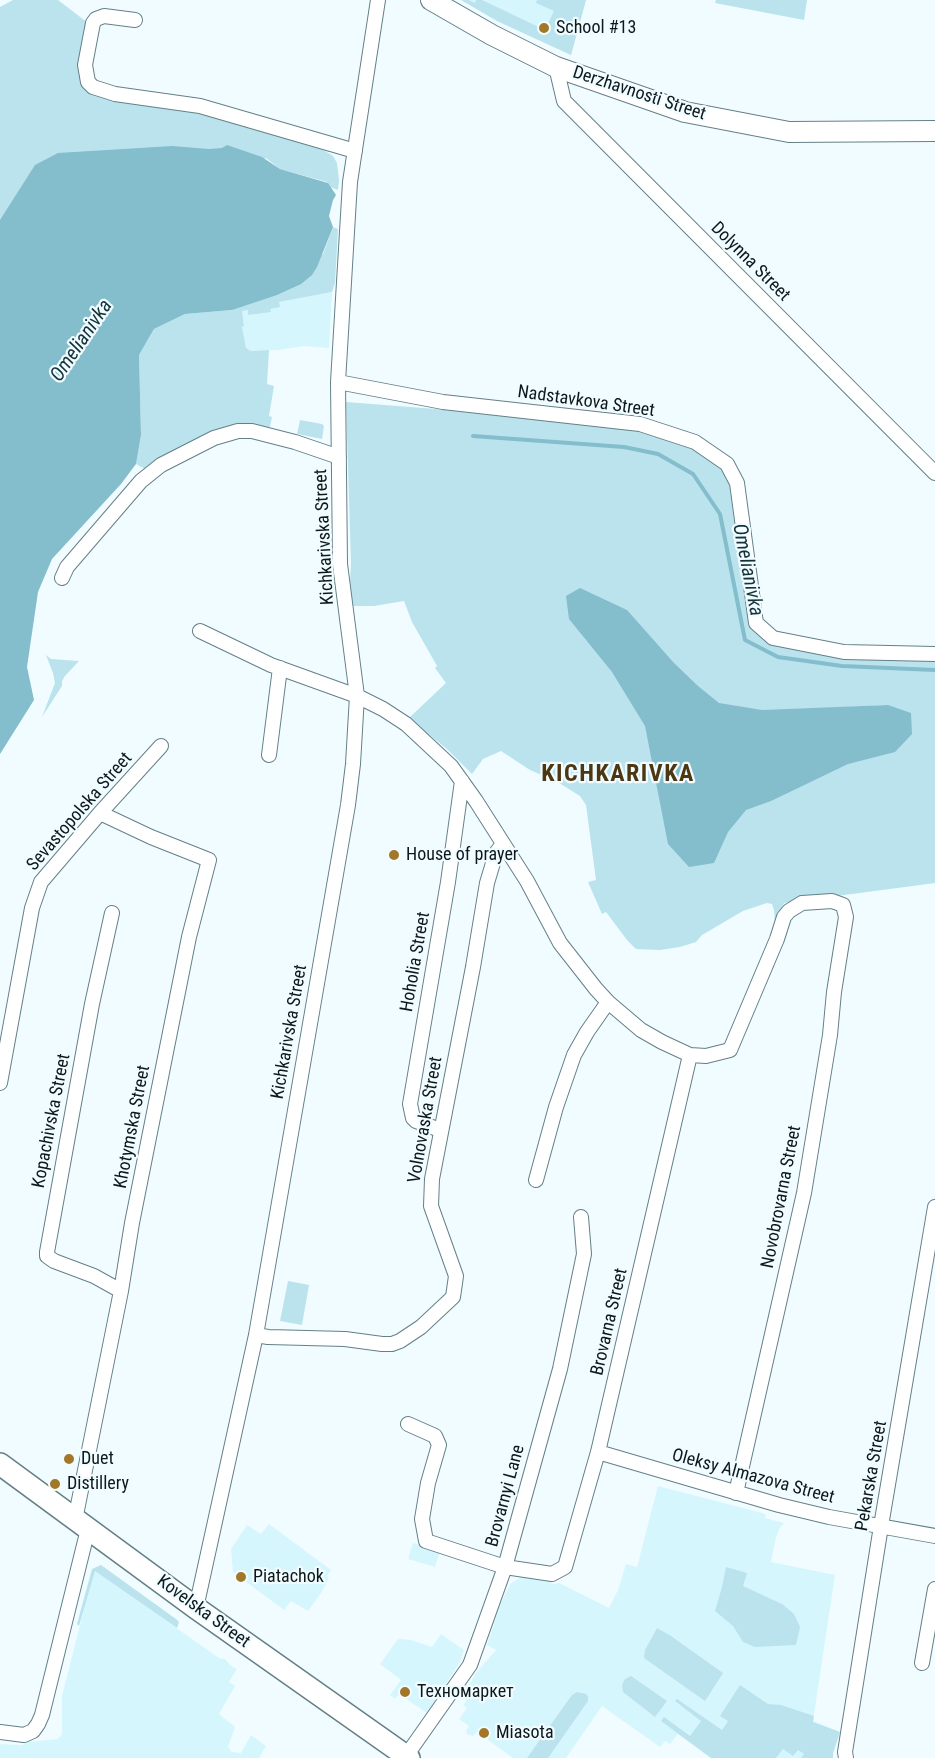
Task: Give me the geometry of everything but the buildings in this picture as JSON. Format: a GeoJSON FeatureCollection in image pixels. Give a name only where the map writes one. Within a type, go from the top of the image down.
{"type":"FeatureCollection","features":[{"type":"Feature","properties":{"kind":"main road","name":"Kovelska Street"},"geometry":{"type":"LineString","coordinates":[[0,1464],[196,1608],[407,1757]]}},
{"type":"Feature","properties":{"kind":"street","name":"Kichkarivska Street"},"geometry":{"type":"LineString","coordinates":[[196,1608],[256,1335],[348,805],[353,764],[357,696],[340,564],[338,382],[349,194],[378,0]]}},
{"type":"Feature","properties":{"kind":"street","name":"Derzhavnosti Street"},"geometry":{"type":"LineString","coordinates":[[431,0],[492,35],[556,67],[685,112],[789,132],[935,131]]}},
{"type":"Feature","properties":{"kind":"street"},"geometry":{"type":"LineString","coordinates":[[135,20],[104,16],[93,23],[85,65],[88,82],[93,87],[115,94],[200,106],[355,151]]}},
{"type":"Feature","properties":{"kind":"street","name":"Dolynna Street"},"geometry":{"type":"LineString","coordinates":[[556,67],[564,101],[935,473]]}},
{"type":"Feature","properties":{"kind":"street","name":"Nadstavkova Street"},"geometry":{"type":"LineString","coordinates":[[338,382],[443,402],[640,424],[695,442],[727,464],[737,483],[756,623],[773,638],[844,652],[935,654]]}},
{"type":"Feature","properties":{"kind":"street","name":"Kichkarivska Street"},"geometry":{"type":"LineString","coordinates":[[62,578],[67,567],[141,481],[161,465],[214,438],[238,431],[252,430],[295,441],[339,457]]}},
{"type":"Feature","properties":{"kind":"street"},"geometry":{"type":"LineString","coordinates":[[200,631],[280,668],[357,696],[406,724],[439,753],[462,781],[534,893],[560,943],[581,971],[608,1002],[641,1030],[690,1055]]}},
{"type":"Feature","properties":{"kind":"street"},"geometry":{"type":"LineString","coordinates":[[269,755],[280,668]]}},
{"type":"Feature","properties":{"kind":"street","name":"Sevastopolska Street"},"geometry":{"type":"LineString","coordinates":[[0,1083],[36,894],[45,876],[161,746]]}},
{"type":"Feature","properties":{"kind":"street","name":"Hoholia Street"},"geometry":{"type":"LineString","coordinates":[[440,1130],[416,1121],[413,1118],[410,1104],[448,882],[462,781]]}},
{"type":"Feature","properties":{"kind":"street","name":"Khotymska Street"},"geometry":{"type":"LineString","coordinates":[[0,1732],[24,1735],[33,1731],[42,1715],[81,1524],[132,1223],[189,937],[209,860],[151,837],[100,813]]}},
{"type":"Feature","properties":{"kind":"street","name":"Volnovaska Street"},"geometry":{"type":"LineString","coordinates":[[256,1335],[345,1339],[392,1344],[421,1327],[455,1293],[456,1276],[433,1212],[431,1198],[433,1169],[487,883],[496,853],[502,845]]}},
{"type":"Feature","properties":{"kind":"street","name":"Novobrovarna Street"},"geometry":{"type":"LineString","coordinates":[[690,1055],[718,1054],[732,1048],[784,917],[789,911],[808,902],[832,901],[843,905],[846,911],[846,922],[804,1193],[736,1493]]}},
{"type":"Feature","properties":{"kind":"street","name":"Kopachivska Street"},"geometry":{"type":"LineString","coordinates":[[112,913],[90,1015],[47,1252],[50,1258],[94,1276],[121,1291]]}},
{"type":"Feature","properties":{"kind":"street"},"geometry":{"type":"LineString","coordinates":[[537,1180],[556,1107],[574,1054],[608,1002]]}},
{"type":"Feature","properties":{"kind":"street","name":"Brovarna Street"},"geometry":{"type":"LineString","coordinates":[[505,1567],[552,1574],[566,1568],[598,1452],[690,1055]]}},
{"type":"Feature","properties":{"kind":"street","name":"Pekarska Street"},"geometry":{"type":"LineString","coordinates":[[845,1755],[935,1207]]}},
{"type":"Feature","properties":{"kind":"street","name":"Brovarnyi Lane"},"geometry":{"type":"LineString","coordinates":[[408,1424],[435,1436],[440,1445],[428,1483],[422,1519],[426,1541],[505,1567],[560,1369],[584,1254],[581,1217]]}},
{"type":"Feature","properties":{"kind":"street","name":"Oleksy Almazova Street"},"geometry":{"type":"LineString","coordinates":[[598,1452],[736,1493],[829,1517],[935,1536]]}},
{"type":"Feature","properties":{"kind":"street"},"geometry":{"type":"LineString","coordinates":[[407,1757],[470,1665],[505,1567]]}},
{"type":"Feature","properties":{"kind":"street"},"geometry":{"type":"LineString","coordinates":[[922,1663],[935,1589]]}},
{"type":"Feature","properties":{"kind":"shaded area"},"geometry":{"type":"Polygon","coordinates":[[[13,0],[58,0],[88,23],[84,84],[269,129],[325,151],[333,156],[337,163],[338,190],[330,187],[327,182],[280,169],[266,158],[0,271],[0,7],[13,0]]]}},
{"type":"Feature","properties":{"kind":"shaded area","name":"School #13"},"geometry":{"type":"Polygon","coordinates":[[[461,0],[586,0],[571,55],[497,21],[461,0]]]}},
{"type":"Feature","properties":{"kind":"shaded area","name":"School #13"},"geometry":{"type":"Polygon","coordinates":[[[461,0],[475,3],[476,0],[482,0],[545,30],[554,11],[536,3],[537,0],[586,0],[571,55],[497,21],[461,0]]]}},
{"type":"Feature","properties":{"kind":"shaded area"},"geometry":{"type":"Polygon","coordinates":[[[716,0],[807,0],[804,20],[715,3],[716,0]]]}},
{"type":"Feature","properties":{"kind":"shaded area"},"geometry":{"type":"Polygon","coordinates":[[[333,227],[338,229],[335,283],[332,292],[279,302],[280,307],[270,309],[271,312],[248,315],[248,310],[242,311],[246,348],[251,351],[269,350],[267,384],[274,386],[269,416],[272,417],[270,427],[267,429],[246,425],[147,470],[136,464],[141,435],[139,355],[154,329],[185,314],[232,310],[323,254],[333,227]]]}},
{"type":"Feature","properties":{"kind":"shaded area"},"geometry":{"type":"Polygon","coordinates":[[[332,292],[329,348],[304,346],[251,351],[246,348],[242,311],[248,310],[248,315],[270,311],[279,302],[332,292]]]}},
{"type":"Feature","properties":{"kind":"shaded area"},"geometry":{"type":"Polygon","coordinates":[[[346,402],[436,409],[638,431],[692,448],[722,468],[730,485],[750,626],[770,644],[844,659],[935,661],[935,883],[784,903],[775,923],[772,904],[767,903],[743,911],[702,935],[696,942],[660,950],[636,949],[606,912],[602,914],[588,882],[596,880],[586,805],[580,796],[556,781],[530,770],[501,751],[483,759],[472,774],[448,750],[409,718],[446,683],[435,668],[437,666],[412,622],[404,601],[374,606],[352,606],[349,603],[351,563],[346,402]],[[888,705],[828,708],[757,729],[888,705]]]}},
{"type":"Feature","properties":{"kind":"shaded area"},"geometry":{"type":"Polygon","coordinates":[[[300,420],[322,424],[324,426],[322,439],[297,434],[300,420]]]}},
{"type":"Feature","properties":{"kind":"shaded area"},"geometry":{"type":"Polygon","coordinates":[[[46,655],[51,659],[79,661],[65,676],[62,686],[42,717],[55,683],[46,655]]]}},
{"type":"Feature","properties":{"kind":"shaded area"},"geometry":{"type":"Polygon","coordinates":[[[288,1281],[309,1285],[302,1325],[280,1321],[288,1281]]]}},
{"type":"Feature","properties":{"kind":"shaded area"},"geometry":{"type":"Polygon","coordinates":[[[658,1486],[766,1514],[765,1518],[784,1523],[776,1537],[771,1562],[835,1575],[813,1721],[840,1732],[833,1758],[711,1758],[678,1734],[670,1744],[665,1741],[660,1747],[602,1706],[566,1758],[513,1758],[477,1732],[473,1736],[467,1734],[469,1726],[459,1719],[467,1708],[463,1705],[471,1694],[467,1690],[475,1674],[496,1650],[487,1645],[500,1605],[510,1584],[523,1576],[539,1575],[553,1584],[559,1583],[609,1608],[618,1590],[626,1564],[637,1567],[658,1486]]]}},
{"type":"Feature","properties":{"kind":"shaded area"},"geometry":{"type":"Polygon","coordinates":[[[269,1524],[331,1570],[321,1593],[308,1611],[291,1601],[284,1610],[233,1572],[231,1549],[247,1525],[261,1534],[269,1524]]]}},
{"type":"Feature","properties":{"kind":"shaded area"},"geometry":{"type":"Polygon","coordinates":[[[413,1543],[440,1551],[435,1567],[408,1559],[413,1543]]]}},
{"type":"Feature","properties":{"kind":"shaded area"},"geometry":{"type":"Polygon","coordinates":[[[101,1565],[176,1619],[179,1622],[177,1628],[95,1571],[79,1626],[77,1624],[92,1569],[101,1565]]]}},
{"type":"Feature","properties":{"kind":"shaded area"},"geometry":{"type":"Polygon","coordinates":[[[726,1567],[747,1573],[743,1586],[782,1604],[794,1614],[800,1627],[796,1645],[755,1647],[743,1642],[733,1626],[715,1611],[726,1567]]]}},
{"type":"Feature","properties":{"kind":"shaded area"},"geometry":{"type":"Polygon","coordinates":[[[94,1570],[237,1669],[229,1682],[235,1686],[219,1714],[235,1727],[228,1747],[232,1752],[241,1753],[251,1735],[266,1746],[259,1758],[0,1758],[0,1744],[22,1745],[27,1742],[58,1739],[62,1734],[62,1696],[94,1570]]]}},
{"type":"Feature","properties":{"kind":"shaded area"},"geometry":{"type":"Polygon","coordinates":[[[657,1628],[723,1673],[705,1701],[644,1658],[645,1650],[657,1628]]]}},
{"type":"Feature","properties":{"kind":"shaded area"},"geometry":{"type":"Polygon","coordinates":[[[441,1634],[464,1650],[460,1662],[427,1713],[399,1694],[395,1699],[390,1695],[401,1680],[380,1664],[398,1639],[411,1640],[432,1647],[441,1634]]]}},
{"type":"Feature","properties":{"kind":"shaded area"},"geometry":{"type":"Polygon","coordinates":[[[631,1676],[667,1701],[655,1717],[623,1692],[622,1685],[625,1679],[631,1676]]]}},
{"type":"Feature","properties":{"kind":"shaded area"},"geometry":{"type":"Polygon","coordinates":[[[740,1685],[768,1704],[781,1705],[814,1716],[813,1722],[840,1732],[833,1758],[801,1758],[804,1754],[798,1750],[793,1756],[783,1749],[776,1758],[711,1758],[661,1721],[664,1717],[690,1736],[701,1721],[675,1701],[677,1699],[722,1730],[728,1721],[720,1716],[740,1685]]]}},
{"type":"Feature","properties":{"kind":"shaded area"},"geometry":{"type":"Polygon","coordinates":[[[577,1692],[586,1694],[588,1701],[548,1758],[527,1758],[572,1695],[577,1692]]]}},
{"type":"Feature","properties":{"kind":"water"},"geometry":{"type":"Polygon","coordinates":[[[227,145],[262,157],[280,169],[328,183],[336,195],[329,216],[333,227],[317,267],[312,275],[301,284],[277,295],[232,310],[185,314],[154,329],[139,355],[141,435],[136,464],[121,484],[52,559],[38,592],[27,667],[34,700],[0,754],[0,220],[35,165],[58,153],[172,146],[209,149],[222,148],[227,145]]]}},
{"type":"Feature","properties":{"kind":"water"},"geometry":{"type":"Polygon","coordinates":[[[580,588],[627,610],[674,663],[719,703],[762,710],[888,705],[911,713],[912,734],[895,752],[848,764],[771,801],[746,810],[728,832],[714,863],[689,867],[668,844],[645,726],[612,672],[569,619],[566,596],[580,588]]]}},
{"type":"Feature","properties":{"kind":"waterway","name":"Omelianivka"},"geometry":{"type":"LineString","coordinates":[[473,436],[624,447],[658,454],[693,474],[720,514],[745,640],[778,657],[842,666],[935,670]]}},
{"type":"Feature","properties":{"kind":"place","name":"School #13"},"geometry":{"type":"Point","coordinates":[544,28]}},
{"type":"Feature","properties":{"kind":"place","name":"House of prayer"},"geometry":{"type":"Point","coordinates":[394,855]}},
{"type":"Feature","properties":{"kind":"place","name":"Duet"},"geometry":{"type":"Point","coordinates":[69,1459]}},
{"type":"Feature","properties":{"kind":"place","name":"Distillery"},"geometry":{"type":"Point","coordinates":[55,1484]}},
{"type":"Feature","properties":{"kind":"place","name":"Piatachok"},"geometry":{"type":"Point","coordinates":[241,1577]}},
{"type":"Feature","properties":{"kind":"place","name":"Техномаркет"},"geometry":{"type":"Point","coordinates":[405,1692]}},
{"type":"Feature","properties":{"kind":"place","name":"Miasota"},"geometry":{"type":"Point","coordinates":[484,1733]}},
{"type":"Feature","properties":{"kind":"district","name":"KICHKARIVKA"},"geometry":{"type":"Point","coordinates":[618,775]}}]}
